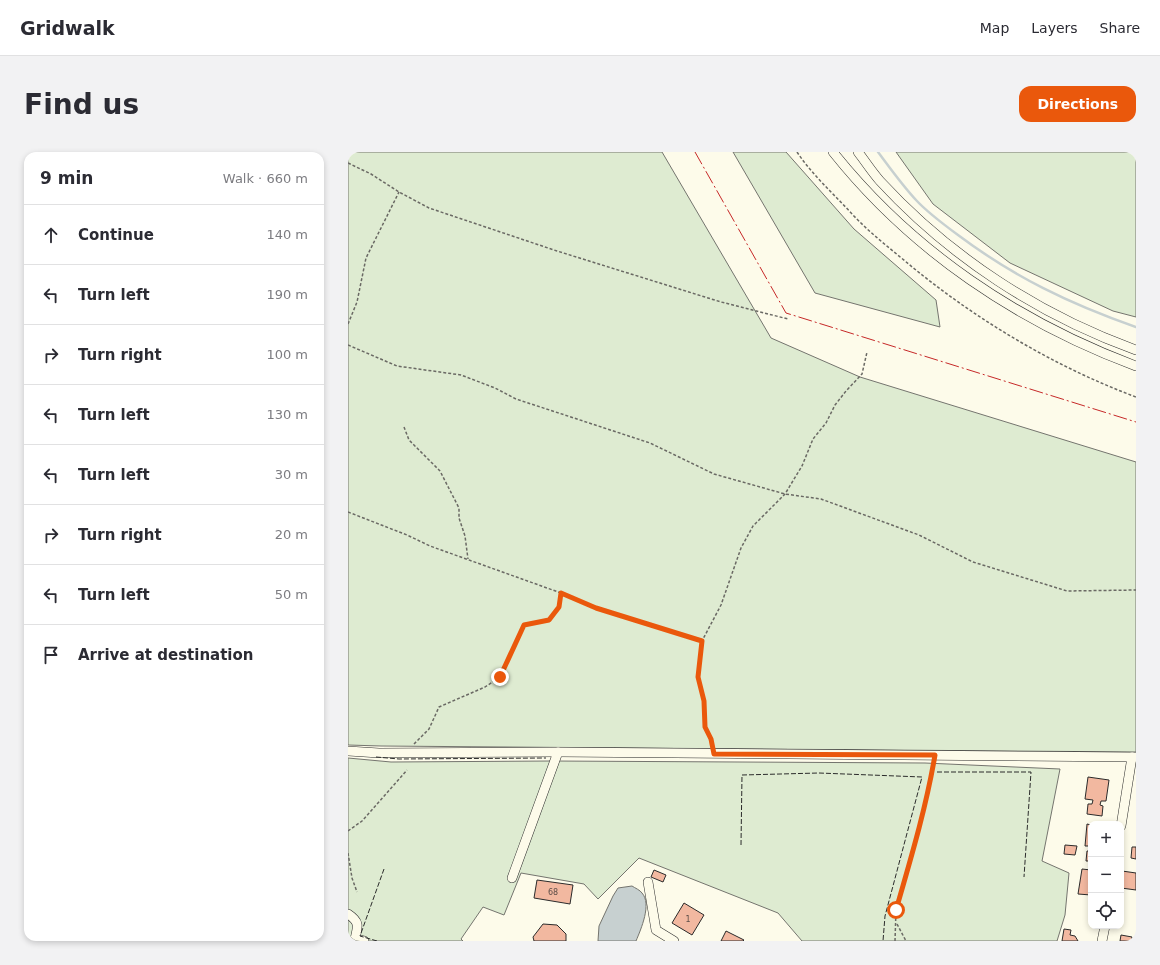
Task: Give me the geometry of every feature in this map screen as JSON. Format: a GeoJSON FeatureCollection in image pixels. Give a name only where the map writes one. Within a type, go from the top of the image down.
{"type":"FeatureCollection","features":[{"type":"Feature","properties":{"kind":"street"},"geometry":{"type":"LineString","coordinates":[[833,152],[866,191],[904,227],[941,259],[972,282],[1017,311],[1057,332],[1102,353],[1136,366]]}},
{"type":"Feature","properties":{"kind":"street"},"geometry":{"type":"LineString","coordinates":[[858,152],[880,180],[912,213],[936,235],[967,259],[1042,308],[1102,337],[1136,350]]}},
{"type":"Feature","properties":{"kind":"street"},"geometry":{"type":"LineString","coordinates":[[348,751],[401,753],[558,752],[1134,757],[1122,821]]}},
{"type":"Feature","properties":{"kind":"street"},"geometry":{"type":"LineString","coordinates":[[512,878],[558,752]]}},
{"type":"Feature","properties":{"kind":"street"},"geometry":{"type":"LineString","coordinates":[[648,882],[656,930],[674,941]]}},
{"type":"Feature","properties":{"kind":"street"},"geometry":{"type":"LineString","coordinates":[[348,914],[355,919],[358,926],[356,939],[364,941]]}},
{"type":"Feature","properties":{"kind":"street"},"geometry":{"type":"LineString","coordinates":[[1102,941],[1104,929]]}},
{"type":"Feature","properties":{"kind":"path"},"geometry":{"type":"LineString","coordinates":[[797,152],[826,189],[863,226],[916,271],[951,297],[989,323],[1048,357],[1094,380],[1136,398]]}},
{"type":"Feature","properties":{"kind":"path"},"geometry":{"type":"LineString","coordinates":[[348,163],[371,174],[399,192],[429,208],[558,251],[721,302],[788,319]]}},
{"type":"Feature","properties":{"kind":"path"},"geometry":{"type":"LineString","coordinates":[[348,324],[357,302],[366,258],[399,192]]}},
{"type":"Feature","properties":{"kind":"path"},"geometry":{"type":"LineString","coordinates":[[348,345],[397,366],[461,375],[495,388],[516,399],[650,443],[714,474],[785,494],[821,499],[919,536],[973,562],[1067,591],[1136,590]]}},
{"type":"Feature","properties":{"kind":"path"},"geometry":{"type":"LineString","coordinates":[[714,754],[711,739],[705,727],[704,701],[698,677],[702,641],[721,605],[741,548],[753,526],[785,494],[802,466],[813,439],[826,423],[835,405],[862,374],[867,352]]}},
{"type":"Feature","properties":{"kind":"path"},"geometry":{"type":"LineString","coordinates":[[404,427],[409,440],[440,471],[459,508],[459,518],[465,536],[468,559]]}},
{"type":"Feature","properties":{"kind":"path"},"geometry":{"type":"LineString","coordinates":[[348,512],[407,535],[430,546],[561,593],[596,608],[702,641]]}},
{"type":"Feature","properties":{"kind":"path"},"geometry":{"type":"LineString","coordinates":[[401,753],[418,742],[430,729],[439,707],[486,687],[500,677],[524,625],[549,620],[559,607],[561,593]]}},
{"type":"Feature","properties":{"kind":"path"},"geometry":{"type":"LineString","coordinates":[[895,941],[896,910],[918,833],[935,755]]}},
{"type":"Feature","properties":{"kind":"path"},"geometry":{"type":"LineString","coordinates":[[348,831],[362,821],[407,770]]}},
{"type":"Feature","properties":{"kind":"path"},"geometry":{"type":"LineString","coordinates":[[348,853],[352,878],[357,892]]}},
{"type":"Feature","properties":{"kind":"path"},"geometry":{"type":"LineString","coordinates":[[896,923],[906,941]]}},
{"type":"Feature","properties":{"kind":"green space"},"geometry":{"type":"Polygon","coordinates":[[[348,152],[662,152],[771,338],[860,377],[1136,462],[1136,752],[348,745],[348,152]]]}},
{"type":"Feature","properties":{"kind":"green space"},"geometry":{"type":"Polygon","coordinates":[[[733,152],[786,152],[854,229],[936,300],[940,327],[815,293],[733,152]]]}},
{"type":"Feature","properties":{"kind":"green space"},"geometry":{"type":"Polygon","coordinates":[[[896,152],[1136,152],[1136,317],[1113,311],[1010,263],[933,204],[896,152]]]}},
{"type":"Feature","properties":{"kind":"green space"},"geometry":{"type":"Polygon","coordinates":[[[348,758],[391,762],[552,761],[925,763],[1060,769],[1042,861],[1069,873],[1065,915],[1057,941],[802,941],[778,913],[639,858],[598,899],[584,884],[521,873],[504,915],[483,907],[461,939],[463,941],[348,941],[348,758]]]}},
{"type":"Feature","properties":{"kind":"shaded area"},"geometry":{"type":"Polygon","coordinates":[[[632,886],[642,893],[646,903],[645,917],[636,941],[598,941],[599,926],[613,896],[618,888],[632,886]]]}},
{"type":"Feature","properties":{"kind":"building"},"geometry":{"type":"Polygon","coordinates":[[[1088,777],[1109,780],[1106,801],[1101,801],[1100,805],[1103,806],[1102,816],[1087,814],[1088,804],[1092,804],[1093,800],[1085,799],[1088,777]]]}},
{"type":"Feature","properties":{"kind":"building"},"geometry":{"type":"Polygon","coordinates":[[[1087,824],[1088,846],[1085,846],[1087,824]]]}},
{"type":"Feature","properties":{"kind":"building"},"geometry":{"type":"Polygon","coordinates":[[[1065,845],[1077,846],[1075,855],[1064,854],[1065,845]]]}},
{"type":"Feature","properties":{"kind":"building"},"geometry":{"type":"Polygon","coordinates":[[[1132,847],[1136,847],[1136,859],[1131,858],[1132,847]]]}},
{"type":"Feature","properties":{"kind":"building"},"geometry":{"type":"Polygon","coordinates":[[[1087,851],[1088,851],[1088,861],[1086,861],[1087,851]]]}},
{"type":"Feature","properties":{"kind":"building"},"geometry":{"type":"Polygon","coordinates":[[[1082,869],[1088,870],[1088,895],[1078,894],[1082,869]]]}},
{"type":"Feature","properties":{"kind":"building"},"geometry":{"type":"Polygon","coordinates":[[[654,870],[666,875],[663,882],[651,877],[654,870]]]}},
{"type":"Feature","properties":{"kind":"building"},"geometry":{"type":"Polygon","coordinates":[[[1124,871],[1136,873],[1136,890],[1124,888],[1124,871]]]}},
{"type":"Feature","properties":{"kind":"building"},"geometry":{"type":"Polygon","coordinates":[[[537,880],[573,885],[570,904],[534,898],[537,880]]]}},
{"type":"Feature","properties":{"kind":"building"},"geometry":{"type":"Polygon","coordinates":[[[684,903],[704,915],[692,935],[672,923],[684,903]]]}},
{"type":"Feature","properties":{"kind":"building"},"geometry":{"type":"Polygon","coordinates":[[[543,924],[557,925],[566,934],[566,941],[534,941],[533,937],[543,924]]]}},
{"type":"Feature","properties":{"kind":"building"},"geometry":{"type":"Polygon","coordinates":[[[1064,929],[1071,930],[1070,935],[1075,936],[1078,941],[1062,941],[1064,929]]]}},
{"type":"Feature","properties":{"kind":"building"},"geometry":{"type":"Polygon","coordinates":[[[726,931],[744,940],[721,941],[726,931]]]}},
{"type":"Feature","properties":{"kind":"building"},"geometry":{"type":"Polygon","coordinates":[[[1121,935],[1132,937],[1131,941],[1120,941],[1121,935]]]}},
{"type":"Feature","properties":{"kind":"waterway"},"geometry":{"type":"LineString","coordinates":[[878,152],[921,205],[941,223],[979,250],[1022,277],[1065,299],[1136,327]]}},
{"type":"Feature","properties":{"kind":"fence"},"geometry":{"type":"LineString","coordinates":[[376,757],[399,759],[546,758]]}},
{"type":"Feature","properties":{"kind":"fence"},"geometry":{"type":"LineString","coordinates":[[937,772],[1031,772],[1024,877]]}},
{"type":"Feature","properties":{"kind":"fence"},"geometry":{"type":"LineString","coordinates":[[741,845],[742,775],[819,773],[922,777],[885,916],[883,941]]}},
{"type":"Feature","properties":{"kind":"fence"},"geometry":{"type":"LineString","coordinates":[[377,941],[360,936],[384,869]]}},
{"type":"Feature","properties":{"kind":"power"},"geometry":{"type":"LineString","coordinates":[[695,152],[786,313],[1136,422]]}},
{"type":"Feature","properties":{"kind":"route"},"geometry":{"type":"LineString","coordinates":[[500,677],[524,625],[549,620],[559,607],[561,593],[596,608],[640,623],[702,641],[698,677],[704,701],[705,727],[711,739],[714,754],[935,755],[929,788],[916,841],[896,910]]}}]}
